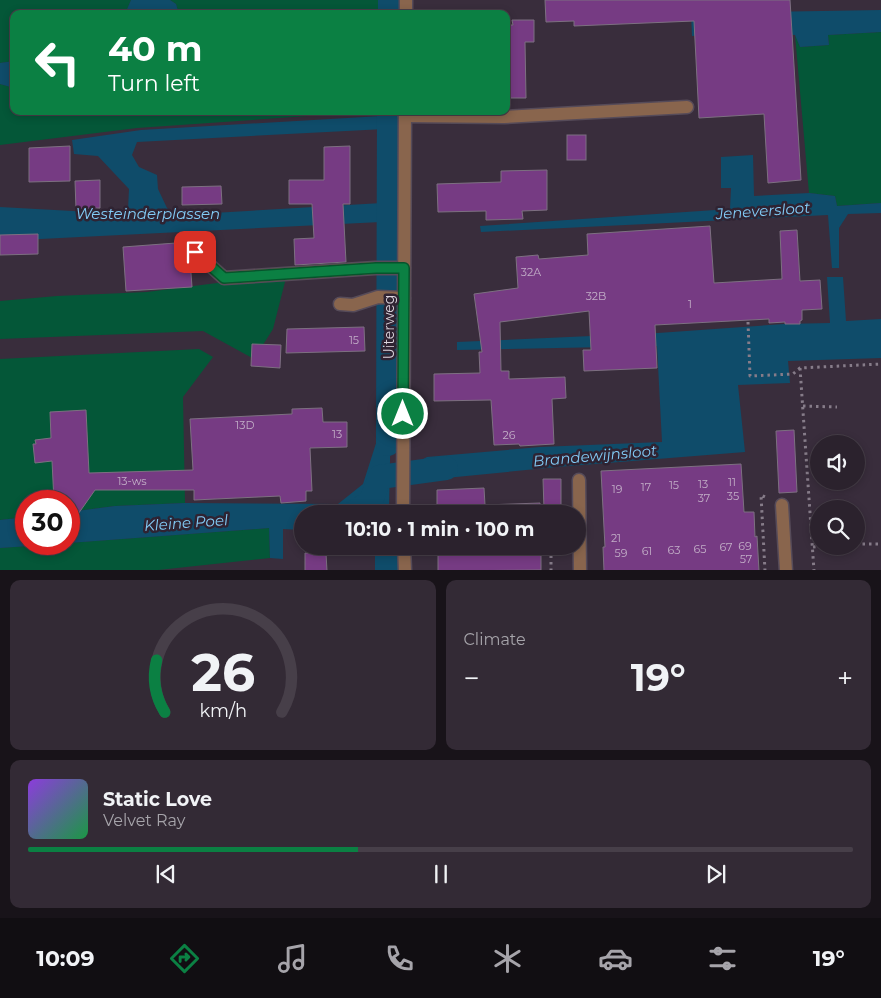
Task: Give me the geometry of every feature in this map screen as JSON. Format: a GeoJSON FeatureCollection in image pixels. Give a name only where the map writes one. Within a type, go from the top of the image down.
{"type":"FeatureCollection","features":[{"type":"Feature","properties":{"kind":"street"},"geometry":{"type":"LineString","coordinates":[[430,115],[504,118],[687,107]]}},
{"type":"Feature","properties":{"kind":"street","name":"Uiterweg"},"geometry":{"type":"LineString","coordinates":[[403,505],[398,297],[405,115]]}},
{"type":"Feature","properties":{"kind":"street"},"geometry":{"type":"LineString","coordinates":[[195,252],[224,278],[400,268]]}},
{"type":"Feature","properties":{"kind":"street"},"geometry":{"type":"LineString","coordinates":[[340,304],[353,305],[378,297],[398,297]]}},
{"type":"Feature","properties":{"kind":"street"},"geometry":{"type":"LineString","coordinates":[[579,480],[580,570]]}},
{"type":"Feature","properties":{"kind":"street"},"geometry":{"type":"LineString","coordinates":[[782,505],[786,570]]}},
{"type":"Feature","properties":{"kind":"street"},"geometry":{"type":"LineString","coordinates":[[404,555],[404,570]]}},
{"type":"Feature","properties":{"kind":"path"},"geometry":{"type":"LineString","coordinates":[[748,322],[750,376],[793,374],[800,368],[881,364]]}},
{"type":"Feature","properties":{"kind":"path"},"geometry":{"type":"LineString","coordinates":[[800,368],[810,505]]}},
{"type":"Feature","properties":{"kind":"path"},"geometry":{"type":"LineString","coordinates":[[803,406],[837,407]]}},
{"type":"Feature","properties":{"kind":"path"},"geometry":{"type":"LineString","coordinates":[[865,544],[881,544]]}},
{"type":"Feature","properties":{"kind":"path"},"geometry":{"type":"LineString","coordinates":[[551,570],[552,555]]}},
{"type":"Feature","properties":{"kind":"path"},"geometry":{"type":"LineString","coordinates":[[813,555],[814,570]]}},
{"type":"Feature","properties":{"kind":"green space"},"geometry":{"type":"Polygon","coordinates":[[[0,0],[131,0],[127,10],[10,10],[10,62],[0,63],[0,0]]]}},
{"type":"Feature","properties":{"kind":"green space"},"geometry":{"type":"Polygon","coordinates":[[[170,0],[396,0],[395,10],[178,10],[176,4],[170,0]]]}},
{"type":"Feature","properties":{"kind":"green space"},"geometry":{"type":"Polygon","coordinates":[[[881,32],[881,203],[837,206],[835,196],[809,193],[795,35],[800,47],[829,45],[828,35],[881,32]]]}},
{"type":"Feature","properties":{"kind":"green space"},"geometry":{"type":"Polygon","coordinates":[[[0,84],[10,87],[10,115],[323,115],[137,128],[0,145],[0,84]]]}},
{"type":"Feature","properties":{"kind":"green space"},"geometry":{"type":"Polygon","coordinates":[[[287,274],[273,329],[254,359],[203,331],[0,339],[0,301],[57,296],[147,292],[287,274]]]}},
{"type":"Feature","properties":{"kind":"green space"},"geometry":{"type":"Polygon","coordinates":[[[199,349],[213,357],[183,397],[185,503],[115,506],[80,511],[80,490],[15,490],[15,518],[0,520],[0,359],[199,349]]]}},
{"type":"Feature","properties":{"kind":"green space"},"geometry":{"type":"Polygon","coordinates":[[[269,528],[270,558],[158,570],[0,570],[0,548],[15,547],[15,555],[80,555],[80,542],[269,528]]]}},
{"type":"Feature","properties":{"kind":"water"},"geometry":{"type":"Polygon","coordinates":[[[131,0],[170,0],[176,4],[178,10],[127,10],[131,0]]]}},
{"type":"Feature","properties":{"kind":"water"},"geometry":{"type":"Polygon","coordinates":[[[881,10],[881,32],[828,35],[829,45],[800,47],[795,35],[761,33],[692,36],[691,13],[881,10]]]}},
{"type":"Feature","properties":{"kind":"water"},"geometry":{"type":"Polygon","coordinates":[[[10,62],[10,87],[0,84],[0,63],[10,62]]]}},
{"type":"Feature","properties":{"kind":"water","name":"Westeinderplassen"},"geometry":{"type":"Polygon","coordinates":[[[381,116],[385,129],[137,142],[132,155],[139,167],[157,175],[158,189],[167,208],[179,215],[382,203],[381,222],[0,241],[0,207],[109,213],[128,210],[129,189],[98,156],[74,154],[72,140],[141,130],[381,116]]]}},
{"type":"Feature","properties":{"kind":"water","name":"Jeneversloot"},"geometry":{"type":"Polygon","coordinates":[[[753,155],[754,196],[809,193],[835,196],[837,206],[881,203],[881,213],[848,214],[839,228],[839,268],[832,268],[828,215],[481,232],[480,226],[730,209],[731,188],[721,188],[721,157],[753,155]]]}},
{"type":"Feature","properties":{"kind":"water","name":"Brandewijnsloot"},"geometry":{"type":"Polygon","coordinates":[[[827,277],[843,277],[846,321],[881,319],[881,358],[788,361],[790,383],[738,385],[745,452],[557,467],[415,481],[416,463],[427,457],[540,447],[662,442],[657,346],[457,350],[457,342],[830,323],[827,277]]]}},
{"type":"Feature","properties":{"kind":"water"},"geometry":{"type":"Polygon","coordinates":[[[377,411],[391,412],[389,505],[294,505],[294,530],[283,529],[283,559],[270,558],[269,528],[80,542],[80,511],[115,506],[185,503],[338,504],[363,484],[378,437],[377,411]]]}},
{"type":"Feature","properties":{"kind":"water"},"geometry":{"type":"Polygon","coordinates":[[[15,518],[15,547],[0,548],[0,520],[15,518]]]}},
{"type":"Feature","properties":{"kind":"building"},"geometry":{"type":"Polygon","coordinates":[[[545,0],[790,0],[801,180],[768,183],[764,114],[699,118],[694,21],[574,26],[574,21],[546,22],[545,0]]]}},
{"type":"Feature","properties":{"kind":"building"},"geometry":{"type":"Polygon","coordinates":[[[512,20],[534,20],[534,42],[525,42],[526,98],[510,98],[510,25],[513,25],[512,20]]]}},
{"type":"Feature","properties":{"kind":"building"},"geometry":{"type":"Polygon","coordinates":[[[567,135],[586,135],[586,160],[567,160],[567,135]]]}},
{"type":"Feature","properties":{"kind":"building"},"geometry":{"type":"Polygon","coordinates":[[[70,146],[70,181],[29,182],[29,148],[70,146]]]}},
{"type":"Feature","properties":{"kind":"building"},"geometry":{"type":"Polygon","coordinates":[[[350,146],[350,204],[343,204],[346,262],[295,265],[294,239],[314,238],[312,204],[289,204],[289,180],[324,180],[324,147],[350,146]]]}},
{"type":"Feature","properties":{"kind":"building"},"geometry":{"type":"Polygon","coordinates":[[[547,170],[547,210],[522,211],[523,219],[486,220],[486,211],[438,212],[437,184],[501,182],[501,171],[547,170]]]}},
{"type":"Feature","properties":{"kind":"building"},"geometry":{"type":"Polygon","coordinates":[[[100,180],[100,208],[76,209],[75,181],[100,180]]]}},
{"type":"Feature","properties":{"kind":"building"},"geometry":{"type":"Polygon","coordinates":[[[221,186],[222,204],[182,205],[182,187],[221,186]]]}},
{"type":"Feature","properties":{"kind":"building"},"geometry":{"type":"Polygon","coordinates":[[[710,226],[714,283],[782,279],[780,231],[797,230],[800,281],[820,280],[822,309],[802,310],[800,324],[785,324],[785,322],[769,323],[769,319],[655,325],[657,368],[584,371],[583,350],[591,350],[589,311],[500,322],[501,371],[509,371],[509,379],[565,377],[566,398],[552,399],[554,444],[494,445],[491,400],[434,401],[434,374],[480,373],[479,352],[482,352],[474,294],[518,288],[516,257],[538,255],[539,259],[588,255],[587,234],[710,226]]]}},
{"type":"Feature","properties":{"kind":"building"},"geometry":{"type":"Polygon","coordinates":[[[38,234],[38,254],[0,255],[0,235],[38,234]]]}},
{"type":"Feature","properties":{"kind":"building"},"geometry":{"type":"Polygon","coordinates":[[[189,242],[187,254],[190,259],[192,287],[126,291],[123,247],[189,242]]]}},
{"type":"Feature","properties":{"kind":"building"},"geometry":{"type":"Polygon","coordinates":[[[364,327],[365,351],[286,353],[287,329],[364,327]]]}},
{"type":"Feature","properties":{"kind":"building"},"geometry":{"type":"Polygon","coordinates":[[[252,344],[281,345],[280,368],[251,366],[252,344]]]}},
{"type":"Feature","properties":{"kind":"building"},"geometry":{"type":"Polygon","coordinates":[[[322,408],[323,422],[347,422],[347,447],[310,448],[312,491],[306,491],[306,501],[281,503],[280,496],[194,500],[194,490],[95,490],[80,511],[80,490],[53,490],[52,461],[35,463],[33,444],[36,444],[35,440],[51,438],[50,412],[86,410],[89,473],[193,470],[190,419],[292,414],[292,409],[322,408]]]}},
{"type":"Feature","properties":{"kind":"building"},"geometry":{"type":"Polygon","coordinates":[[[794,430],[797,492],[779,493],[776,431],[794,430]]]}},
{"type":"Feature","properties":{"kind":"building"},"geometry":{"type":"Polygon","coordinates":[[[741,464],[744,512],[754,512],[759,570],[604,570],[603,547],[605,547],[601,471],[741,464]]]}},
{"type":"Feature","properties":{"kind":"building"},"geometry":{"type":"Polygon","coordinates":[[[543,479],[561,479],[561,505],[544,505],[543,479]]]}},
{"type":"Feature","properties":{"kind":"building"},"geometry":{"type":"Polygon","coordinates":[[[484,488],[485,505],[437,505],[437,490],[484,488]]]}},
{"type":"Feature","properties":{"kind":"building"},"geometry":{"type":"Polygon","coordinates":[[[540,503],[540,505],[485,505],[540,503]]]}},
{"type":"Feature","properties":{"kind":"building"},"geometry":{"type":"Polygon","coordinates":[[[305,555],[326,555],[327,570],[305,570],[305,555]]]}},
{"type":"Feature","properties":{"kind":"building"},"geometry":{"type":"Polygon","coordinates":[[[438,555],[541,555],[541,570],[438,570],[438,555]]]}},
{"type":"Feature","properties":{"kind":"waterway"},"geometry":{"type":"LineString","coordinates":[[390,0],[390,10]]}},
{"type":"Feature","properties":{"kind":"waterway"},"geometry":{"type":"LineString","coordinates":[[388,444],[389,115]]}},
{"type":"Feature","properties":{"kind":"waterway","name":"Kleine Poel"},"geometry":{"type":"LineString","coordinates":[[365,505],[371,501],[380,477],[446,468]]}},
{"type":"Feature","properties":{"kind":"waterway"},"geometry":{"type":"LineString","coordinates":[[387,555],[387,570]]}},
{"type":"Feature","properties":{"kind":"route"},"geometry":{"type":"LineString","coordinates":[[195,252],[224,278],[376,268],[404,268],[403,414]]}}]}
